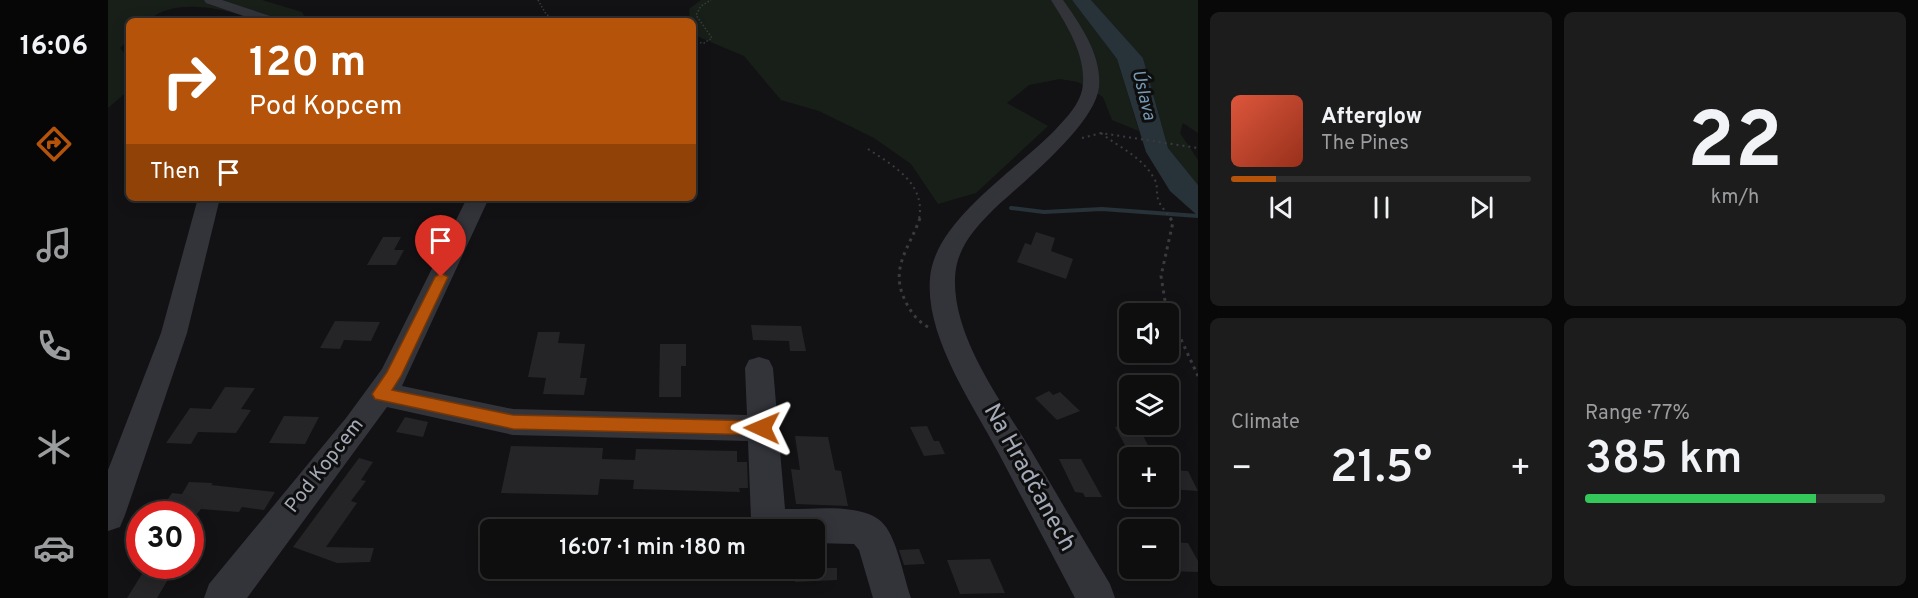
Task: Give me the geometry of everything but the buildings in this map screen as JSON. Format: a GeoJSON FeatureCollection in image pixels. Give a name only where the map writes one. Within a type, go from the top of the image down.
{"type":"FeatureCollection","features":[{"type":"Feature","properties":{"kind":"street"},"geometry":{"type":"LineString","coordinates":[[210,0],[262,18]]}},
{"type":"Feature","properties":{"kind":"street","name":"Na Hradčanech"},"geometry":{"type":"LineString","coordinates":[[1057,0],[1076,28],[1084,47],[1090,74],[1090,95],[1078,116],[958,234],[948,251],[942,282],[944,304],[956,344],[1096,598]]}},
{"type":"Feature","properties":{"kind":"street"},"geometry":{"type":"LineString","coordinates":[[108,515],[174,333],[208,201]]}},
{"type":"Feature","properties":{"kind":"street","name":"Pod Kopcem"},"geometry":{"type":"LineString","coordinates":[[224,598],[393,376],[477,201]]}},
{"type":"Feature","properties":{"kind":"street"},"geometry":{"type":"LineString","coordinates":[[759,368],[768,519],[775,526],[862,527],[874,540],[891,598]]}},
{"type":"Feature","properties":{"kind":"street"},"geometry":{"type":"LineString","coordinates":[[380,394],[513,422],[762,428]]}},
{"type":"Feature","properties":{"kind":"path"},"geometry":{"type":"LineString","coordinates":[[538,0],[546,14],[552,18]]}},
{"type":"Feature","properties":{"kind":"path"},"geometry":{"type":"LineString","coordinates":[[696,42],[704,43],[712,38],[696,15],[701,6],[711,0]]}},
{"type":"Feature","properties":{"kind":"path"},"geometry":{"type":"LineString","coordinates":[[1101,133],[1112,142],[1130,151],[1143,164],[1156,182],[1158,201],[1173,222],[1161,276],[1166,307],[1198,376]]}},
{"type":"Feature","properties":{"kind":"path"},"geometry":{"type":"LineString","coordinates":[[1113,135],[1198,148]]}},
{"type":"Feature","properties":{"kind":"path"},"geometry":{"type":"LineString","coordinates":[[868,150],[894,166],[919,195],[920,218],[899,260],[897,279],[902,297],[922,324],[956,344]]}},
{"type":"Feature","properties":{"kind":"shaded area"},"geometry":{"type":"Polygon","coordinates":[[[108,0],[262,0],[302,12],[305,18],[249,18],[219,10],[192,7],[168,10],[152,18],[126,18],[126,42],[120,48],[126,54],[126,93],[108,108],[108,0]]]}},
{"type":"Feature","properties":{"kind":"shaded area"},"geometry":{"type":"Polygon","coordinates":[[[701,0],[1072,0],[1117,59],[1139,131],[1112,120],[1103,97],[1078,82],[1060,79],[1029,85],[1007,103],[1048,126],[976,193],[938,204],[911,164],[874,138],[819,111],[781,100],[744,56],[696,36],[696,18],[690,18],[689,9],[701,0]]]}},
{"type":"Feature","properties":{"kind":"shaded area"},"geometry":{"type":"Polygon","coordinates":[[[1091,0],[1198,0],[1198,133],[1183,123],[1180,133],[1198,160],[1198,185],[1168,148],[1143,58],[1091,0]]]}},
{"type":"Feature","properties":{"kind":"water","name":"Úslava"},"geometry":{"type":"Polygon","coordinates":[[[1072,0],[1091,0],[1143,58],[1168,148],[1198,185],[1198,216],[1170,191],[1146,152],[1117,59],[1072,0]]]}},
{"type":"Feature","properties":{"kind":"waterway"},"geometry":{"type":"LineString","coordinates":[[1011,208],[1044,212],[1102,209],[1198,216]]}},
{"type":"Feature","properties":{"kind":"route"},"geometry":{"type":"LineString","coordinates":[[441,277],[393,376],[380,394],[513,422],[762,428]]}}]}
